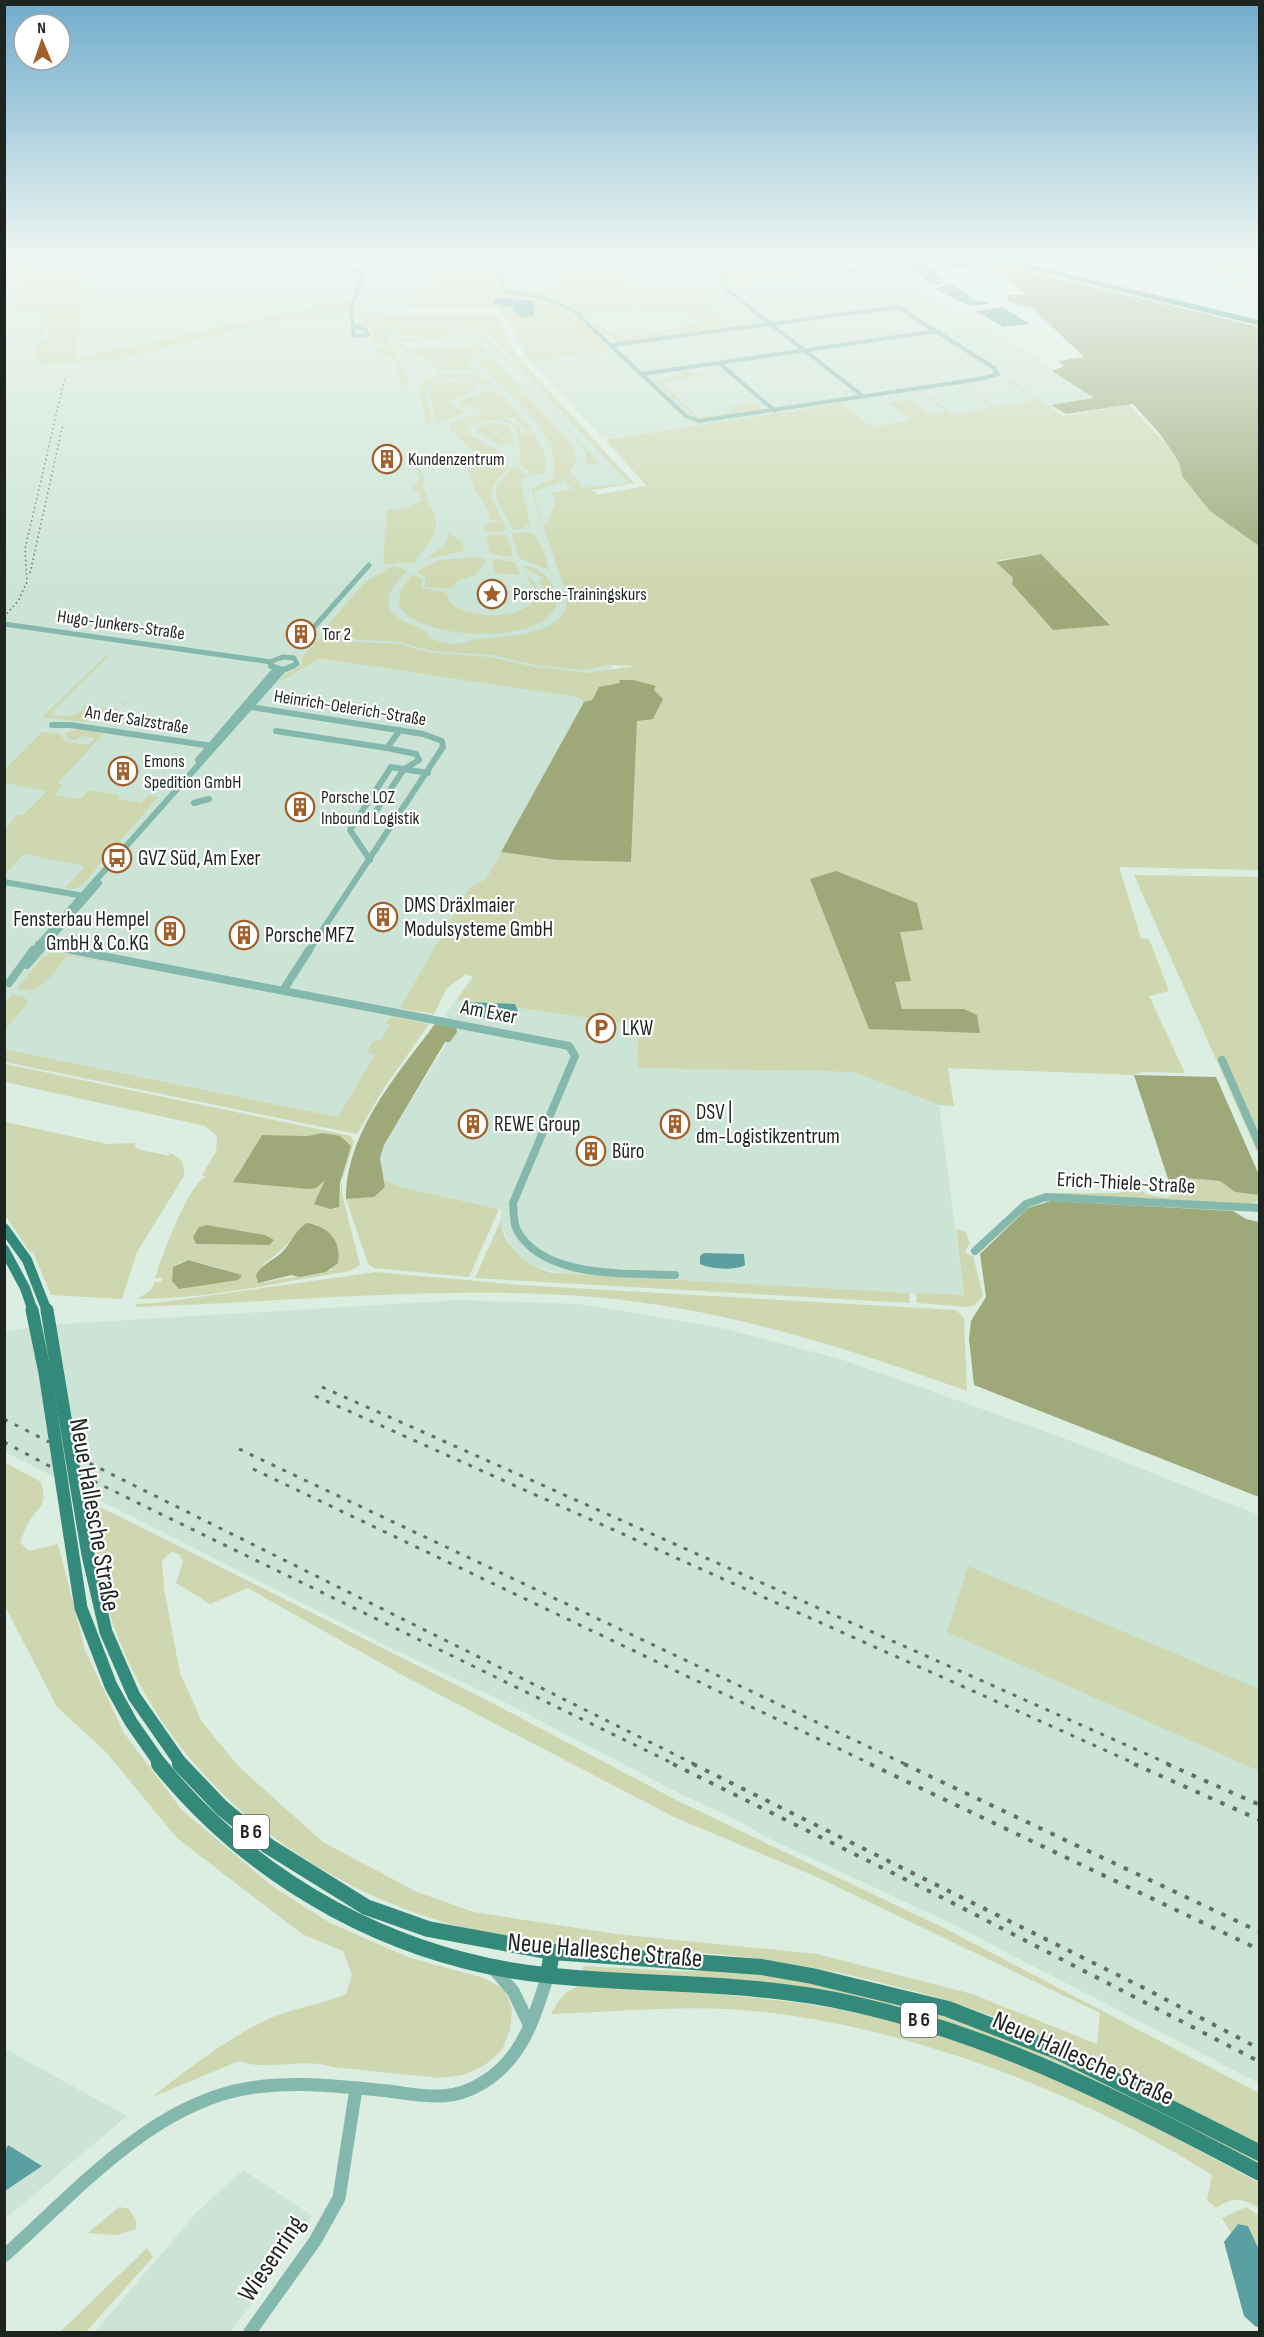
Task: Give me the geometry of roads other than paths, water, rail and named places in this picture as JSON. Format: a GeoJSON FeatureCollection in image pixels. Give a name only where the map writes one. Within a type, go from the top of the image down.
{"type":"FeatureCollection","features":[{"type":"Feature","properties":{"kind":"main road","name":"Neue Hallesche Straße"},"geometry":{"type":"LineString","coordinates":[[4,1228],[22,1263],[38,1332],[81,1557],[106,1632],[134,1696],[177,1760],[222,1808],[268,1846],[322,1882],[366,1907],[428,1929],[552,1952],[762,1967],[813,1976],[948,2009],[1090,2066],[1260,2153]]}},
{"type":"Feature","properties":{"kind":"main road","name":"Neue Hallesche Straße"},"geometry":{"type":"LineString","coordinates":[[4,1249],[22,1263]]}},
{"type":"Feature","properties":{"kind":"main road","name":"Neue Hallesche Straße"},"geometry":{"type":"LineString","coordinates":[[81,1557],[80,1605],[116,1700],[157,1761],[203,1817],[280,1877],[339,1914],[414,1946],[491,1966],[548,1976],[784,1991],[914,2018],[995,2044],[1054,2069],[1144,2112],[1260,2173]]}},
{"type":"Feature","properties":{"kind":"main road"},"geometry":{"type":"LineString","coordinates":[[548,1976],[552,1952]]}},
{"type":"Feature","properties":{"kind":"street"},"geometry":{"type":"LineString","coordinates":[[639,371],[686,416],[704,421],[998,374],[996,371]]}},
{"type":"Feature","properties":{"kind":"street"},"geometry":{"type":"LineString","coordinates":[[642,374],[663,371]]}},
{"type":"Feature","properties":{"kind":"street"},"geometry":{"type":"LineString","coordinates":[[728,371],[775,411]]}},
{"type":"Feature","properties":{"kind":"street"},"geometry":{"type":"LineString","coordinates":[[831,371],[864,397]]}},
{"type":"Feature","properties":{"kind":"street"},"geometry":{"type":"LineString","coordinates":[[315,626],[369,565]]}},
{"type":"Feature","properties":{"kind":"street","name":"Hugo-Junkers-Straße"},"geometry":{"type":"LineString","coordinates":[[4,624],[272,661],[287,657],[297,660],[295,666],[279,670]]}},
{"type":"Feature","properties":{"kind":"street"},"geometry":{"type":"LineString","coordinates":[[165,802],[217,747],[279,670],[271,666],[272,661]]}},
{"type":"Feature","properties":{"kind":"street"},"geometry":{"type":"LineString","coordinates":[[7,986],[165,802],[209,746],[248,707]]}},
{"type":"Feature","properties":{"kind":"street","name":"Heinrich-Oelerich-Straße"},"geometry":{"type":"LineString","coordinates":[[248,707],[435,736],[442,741],[441,753],[284,989]]}},
{"type":"Feature","properties":{"kind":"street","name":"An der Salzstraße"},"geometry":{"type":"LineString","coordinates":[[52,725],[70,725],[217,747]]}},
{"type":"Feature","properties":{"kind":"street"},"geometry":{"type":"LineString","coordinates":[[387,748],[400,730]]}},
{"type":"Feature","properties":{"kind":"street"},"geometry":{"type":"LineString","coordinates":[[276,731],[387,748],[419,756],[417,763],[404,769],[369,820],[364,824],[355,822]]}},
{"type":"Feature","properties":{"kind":"street"},"geometry":{"type":"LineString","coordinates":[[370,860],[350,833],[391,767],[428,773]]}},
{"type":"Feature","properties":{"kind":"street"},"geometry":{"type":"LineString","coordinates":[[194,803],[210,799]]}},
{"type":"Feature","properties":{"kind":"street"},"geometry":{"type":"LineString","coordinates":[[4,882],[85,897]]}},
{"type":"Feature","properties":{"kind":"street","name":"Am Exer"},"geometry":{"type":"LineString","coordinates":[[42,944],[284,989],[569,1046],[575,1056],[513,1203],[516,1227],[531,1249],[562,1265],[584,1269],[675,1275]]}},
{"type":"Feature","properties":{"kind":"street"},"geometry":{"type":"LineString","coordinates":[[1222,1060],[1260,1146]]}},
{"type":"Feature","properties":{"kind":"street","name":"Erich-Thiele-Straße"},"geometry":{"type":"LineString","coordinates":[[975,1251],[1026,1204],[1046,1197],[1260,1208]]}},
{"type":"Feature","properties":{"kind":"street"},"geometry":{"type":"LineString","coordinates":[[491,1966],[513,1991],[530,2026]]}},
{"type":"Feature","properties":{"kind":"street"},"geometry":{"type":"LineString","coordinates":[[4,2256],[138,2138],[177,2112],[238,2090],[310,2084],[434,2095],[461,2093],[481,2085],[516,2054],[530,2026],[548,1976]]}},
{"type":"Feature","properties":{"kind":"street","name":"Wiesenring"},"geometry":{"type":"LineString","coordinates":[[250,2332],[282,2291],[332,2212],[343,2179],[347,2133],[356,2089]]}},
{"type":"Feature","properties":{"kind":"water"},"geometry":{"type":"Polygon","coordinates":[[[467,1002],[515,1004],[518,1011],[508,1023],[462,1014],[461,1008],[467,1002]]]}},
{"type":"Feature","properties":{"kind":"water"},"geometry":{"type":"Polygon","coordinates":[[[704,1253],[744,1254],[745,1265],[729,1269],[704,1266],[700,1264],[700,1256],[704,1253]]]}},
{"type":"Feature","properties":{"kind":"water"},"geometry":{"type":"Polygon","coordinates":[[[8,2145],[42,2166],[5,2191],[5,2151],[8,2145]]]}},
{"type":"Feature","properties":{"kind":"water"},"geometry":{"type":"Polygon","coordinates":[[[1238,2224],[1248,2226],[1259,2250],[1260,2326],[1256,2327],[1244,2316],[1224,2242],[1238,2224]]]}},
{"type":"Feature","properties":{"kind":"railway"},"geometry":{"type":"LineString","coordinates":[[4,617],[18,601],[27,582],[25,549],[65,377]]}},
{"type":"Feature","properties":{"kind":"railway"},"geometry":{"type":"LineString","coordinates":[[30,573],[63,424]]}},
{"type":"Feature","properties":{"kind":"railway"},"geometry":{"type":"LineString","coordinates":[[322,1387],[1171,1765]]}},
{"type":"Feature","properties":{"kind":"railway"},"geometry":{"type":"LineString","coordinates":[[315,1396],[1138,1765]]}},
{"type":"Feature","properties":{"kind":"railway"},"geometry":{"type":"LineString","coordinates":[[4,1419],[49,1442]]}},
{"type":"Feature","properties":{"kind":"railway"},"geometry":{"type":"LineString","coordinates":[[4,1442],[53,1468]]}},
{"type":"Feature","properties":{"kind":"railway"},"geometry":{"type":"LineString","coordinates":[[239,1449],[907,1765]]}},
{"type":"Feature","properties":{"kind":"railway"},"geometry":{"type":"LineString","coordinates":[[79,1458],[696,1765]]}},
{"type":"Feature","properties":{"kind":"railway"},"geometry":{"type":"LineString","coordinates":[[253,1469],[873,1765]]}},
{"type":"Feature","properties":{"kind":"railway"},"geometry":{"type":"LineString","coordinates":[[83,1476],[676,1765]]}},
{"type":"Feature","properties":{"kind":"railway"},"geometry":{"type":"LineString","coordinates":[[673,1764],[947,1900],[1260,2062]]}},
{"type":"Feature","properties":{"kind":"railway"},"geometry":{"type":"LineString","coordinates":[[693,1764],[1144,1988],[1260,2049]]}},
{"type":"Feature","properties":{"kind":"railway"},"geometry":{"type":"LineString","coordinates":[[870,1764],[1260,1950]]}},
{"type":"Feature","properties":{"kind":"railway"},"geometry":{"type":"LineString","coordinates":[[904,1764],[1260,1932]]}},
{"type":"Feature","properties":{"kind":"railway"},"geometry":{"type":"LineString","coordinates":[[1134,1764],[1260,1820]]}},
{"type":"Feature","properties":{"kind":"railway"},"geometry":{"type":"LineString","coordinates":[[1167,1764],[1260,1805]]}},
{"type":"Feature","properties":{"kind":"place","name":"Kundenzentrum"},"geometry":{"type":"Point","coordinates":[387,459]}},
{"type":"Feature","properties":{"kind":"place","name":"Porsche-Trainingskurs"},"geometry":{"type":"Point","coordinates":[492,594]}},
{"type":"Feature","properties":{"kind":"place","name":"Tor 2"},"geometry":{"type":"Point","coordinates":[301,634]}},
{"type":"Feature","properties":{"kind":"place","name":"Emons Spedition GmbH"},"geometry":{"type":"Point","coordinates":[123,771]}},
{"type":"Feature","properties":{"kind":"place","name":"Porsche LOZ Inbound Logistik"},"geometry":{"type":"Point","coordinates":[300,807]}},
{"type":"Feature","properties":{"kind":"place","name":"GVZ Süd, Am Exer"},"geometry":{"type":"Point","coordinates":[117,858]}},
{"type":"Feature","properties":{"kind":"place","name":"DMS Dräxlmaier Modulsysteme GmbH"},"geometry":{"type":"Point","coordinates":[383,917]}},
{"type":"Feature","properties":{"kind":"place","name":"Fensterbau Hempel GmbH & Co.KG"},"geometry":{"type":"Point","coordinates":[170,931]}},
{"type":"Feature","properties":{"kind":"place","name":"Porsche MFZ"},"geometry":{"type":"Point","coordinates":[244,935]}},
{"type":"Feature","properties":{"kind":"place","name":"LKW"},"geometry":{"type":"Point","coordinates":[601,1028]}},
{"type":"Feature","properties":{"kind":"place","name":"REWE Group"},"geometry":{"type":"Point","coordinates":[473,1124]}},
{"type":"Feature","properties":{"kind":"place","name":"DSV | dm-Logistikzentrum"},"geometry":{"type":"Point","coordinates":[675,1124]}},
{"type":"Feature","properties":{"kind":"place","name":"Büro"},"geometry":{"type":"Point","coordinates":[591,1151]}}]}
